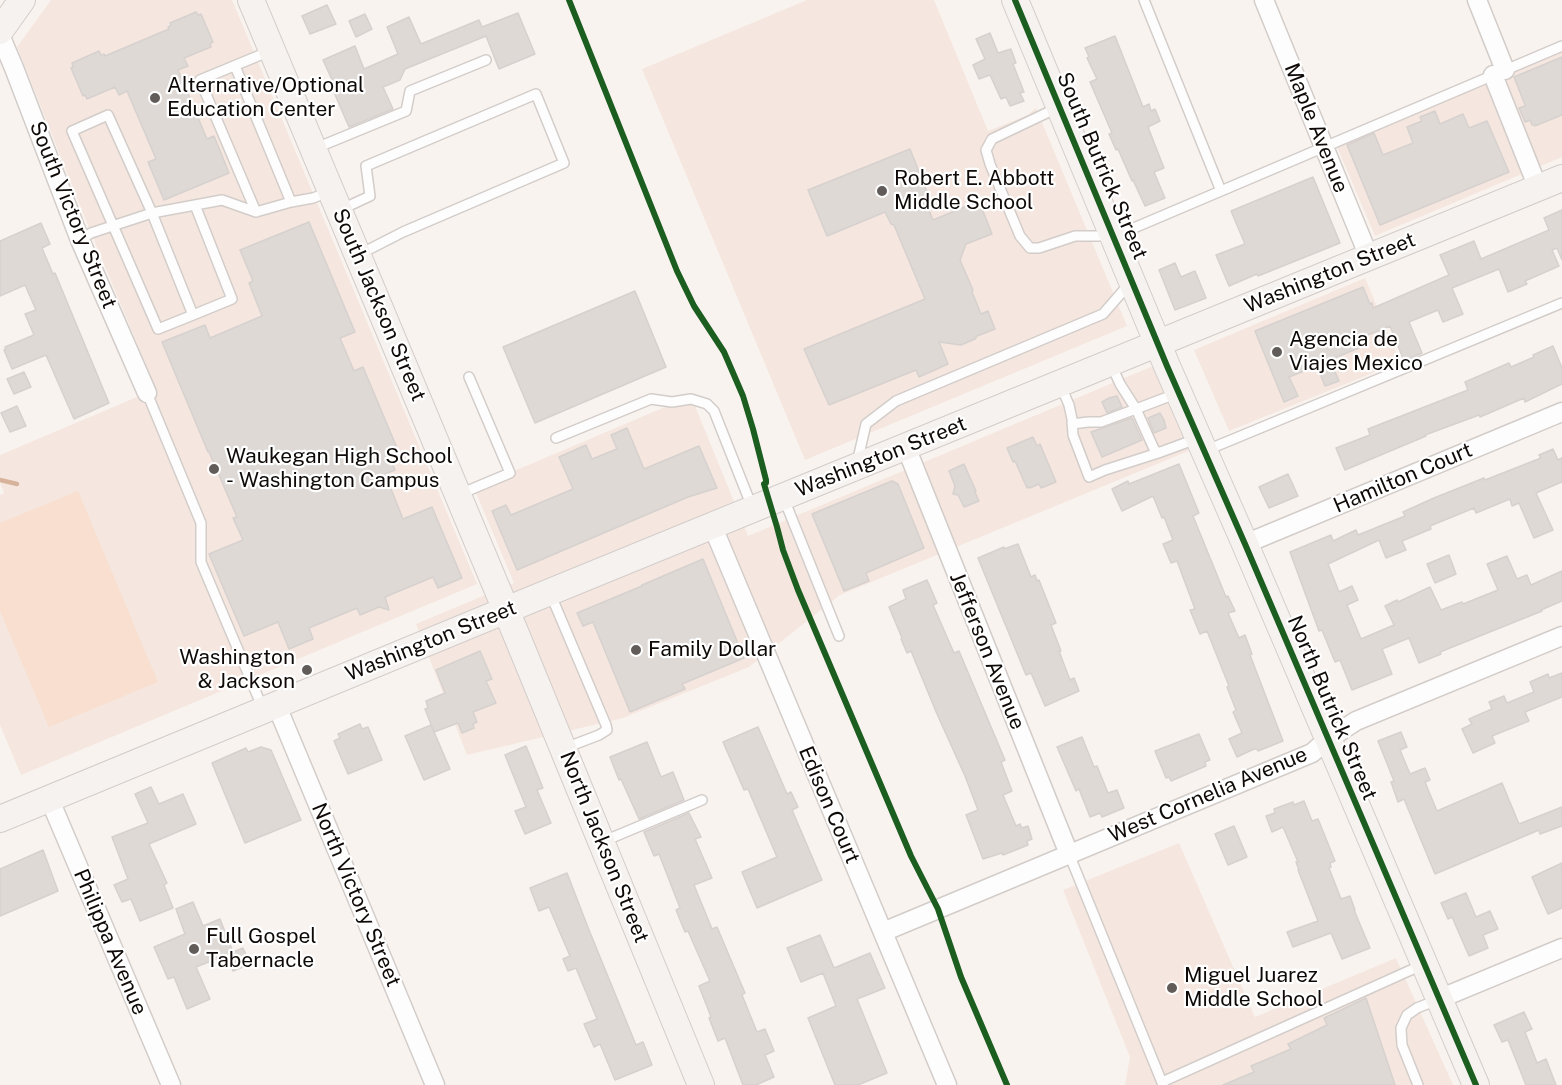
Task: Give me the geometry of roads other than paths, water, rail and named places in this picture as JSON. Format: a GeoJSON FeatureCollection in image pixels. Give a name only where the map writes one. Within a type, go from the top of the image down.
{"type":"FeatureCollection","features":[{"type":"Feature","properties":{"kind":"street"},"geometry":{"type":"LineString","coordinates":[[0,33],[22,0]]}},
{"type":"Feature","properties":{"kind":"street","name":"South Jackson Street"},"geometry":{"type":"LineString","coordinates":[[251,0],[506,610]]}},
{"type":"Feature","properties":{"kind":"street","name":"South Butrick Street"},"geometry":{"type":"LineString","coordinates":[[1015,0],[1158,344]]}},
{"type":"Feature","properties":{"kind":"street","name":"Maple Avenue"},"geometry":{"type":"LineString","coordinates":[[1263,0],[1369,257]]}},
{"type":"Feature","properties":{"kind":"street"},"geometry":{"type":"LineString","coordinates":[[1477,0],[1538,188]]}},
{"type":"Feature","properties":{"kind":"street","name":"South Victory Street"},"geometry":{"type":"LineString","coordinates":[[0,33],[80,240],[147,393]]}},
{"type":"Feature","properties":{"kind":"street","name":"Washington Street"},"geometry":{"type":"LineString","coordinates":[[0,819],[1562,178]]}},
{"type":"Feature","properties":{"kind":"street","name":"North Butrick Street"},"geometry":{"type":"LineString","coordinates":[[1158,344],[1476,1085]]}},
{"type":"Feature","properties":{"kind":"street","name":"Hamilton Court"},"geometry":{"type":"LineString","coordinates":[[1245,544],[1562,412]]}},
{"type":"Feature","properties":{"kind":"street","name":"Jefferson Avenue"},"geometry":{"type":"LineString","coordinates":[[906,447],[1069,854]]}},
{"type":"Feature","properties":{"kind":"street","name":"Edison Court"},"geometry":{"type":"LineString","coordinates":[[712,525],[946,1085]]}},
{"type":"Feature","properties":{"kind":"street","name":"North Jackson Street"},"geometry":{"type":"LineString","coordinates":[[506,610],[701,1085]]}},
{"type":"Feature","properties":{"kind":"street","name":"West Cornelia Avenue"},"geometry":{"type":"LineString","coordinates":[[883,932],[1312,753],[1356,721],[1562,636]]}},
{"type":"Feature","properties":{"kind":"street","name":"North Victory Street"},"geometry":{"type":"LineString","coordinates":[[270,707],[435,1085]]}},
{"type":"Feature","properties":{"kind":"street","name":"Philippa Avenue"},"geometry":{"type":"LineString","coordinates":[[49,798],[171,1085]]}},
{"type":"Feature","properties":{"kind":"street"},"geometry":{"type":"LineString","coordinates":[[1439,999],[1562,948]]}},
{"type":"Feature","properties":{"kind":"lane"},"geometry":{"type":"LineString","coordinates":[[1144,0],[1221,191]]}},
{"type":"Feature","properties":{"kind":"lane"},"geometry":{"type":"LineString","coordinates":[[1059,107],[992,139],[986,150],[1020,236],[1030,248],[1038,248],[1075,236],[1112,234],[1221,191],[1562,46]]}},
{"type":"Feature","properties":{"kind":"lane"},"geometry":{"type":"LineString","coordinates":[[256,212],[200,80],[273,50]]}},
{"type":"Feature","properties":{"kind":"lane"},"geometry":{"type":"LineString","coordinates":[[314,149],[406,111],[410,91],[486,60]]}},
{"type":"Feature","properties":{"kind":"lane"},"geometry":{"type":"LineString","coordinates":[[235,66],[291,202]]}},
{"type":"Feature","properties":{"kind":"lane"},"geometry":{"type":"LineString","coordinates":[[80,240],[91,233],[152,213],[222,200],[256,212],[313,198],[335,201],[370,196],[366,166],[536,94],[564,163],[403,232],[358,255]]}},
{"type":"Feature","properties":{"kind":"lane"},"geometry":{"type":"LineString","coordinates":[[193,315],[152,213],[108,116],[72,131],[158,329],[193,315],[232,299],[195,205]]}},
{"type":"Feature","properties":{"kind":"lane"},"geometry":{"type":"LineString","coordinates":[[856,467],[866,424],[896,401],[1103,314],[1131,281]]}},
{"type":"Feature","properties":{"kind":"lane"},"geometry":{"type":"LineString","coordinates":[[1060,384],[1069,405],[1072,435],[1089,477],[1115,466],[1158,453],[1201,444],[1562,303]]}},
{"type":"Feature","properties":{"kind":"lane"},"geometry":{"type":"LineString","coordinates":[[1111,364],[1158,453]]}},
{"type":"Feature","properties":{"kind":"lane"},"geometry":{"type":"LineString","coordinates":[[458,495],[510,473],[469,376]]}},
{"type":"Feature","properties":{"kind":"lane"},"geometry":{"type":"LineString","coordinates":[[147,393],[201,524],[201,562],[270,707]]}},
{"type":"Feature","properties":{"kind":"lane"},"geometry":{"type":"LineString","coordinates":[[1072,424],[1101,422],[1179,393]]}},
{"type":"Feature","properties":{"kind":"lane"},"geometry":{"type":"LineString","coordinates":[[556,438],[651,399],[672,402],[692,399],[707,404],[714,411],[753,509]]}},
{"type":"Feature","properties":{"kind":"lane"},"geometry":{"type":"LineString","coordinates":[[783,497],[839,636]]}},
{"type":"Feature","properties":{"kind":"lane"},"geometry":{"type":"LineString","coordinates":[[549,592],[607,730],[563,749]]}},
{"type":"Feature","properties":{"kind":"lane"},"geometry":{"type":"LineString","coordinates":[[602,842],[702,800]]}},
{"type":"Feature","properties":{"kind":"lane"},"geometry":{"type":"LineString","coordinates":[[1069,854],[1162,1083],[1424,964]]}},
{"type":"Feature","properties":{"kind":"lane"},"geometry":{"type":"LineString","coordinates":[[1418,1085],[1402,1045],[1401,1028],[1407,1015],[1416,1008],[1439,999]]}},
{"type":"Feature","properties":{"kind":"waterway"},"geometry":{"type":"LineString","coordinates":[[0,480],[17,484]]}},
{"type":"Feature","properties":{"kind":"place","name":"Alternative/Optional Education Center"},"geometry":{"type":"Point","coordinates":[155,98]}},
{"type":"Feature","properties":{"kind":"place","name":"Robert E. Abbott Middle School"},"geometry":{"type":"Point","coordinates":[882,191]}},
{"type":"Feature","properties":{"kind":"place","name":"Agencia de Viajes Mexico"},"geometry":{"type":"Point","coordinates":[1277,352]}},
{"type":"Feature","properties":{"kind":"place","name":"Waukegan High School - Washington Campus"},"geometry":{"type":"Point","coordinates":[214,469]}},
{"type":"Feature","properties":{"kind":"place","name":"Family Dollar"},"geometry":{"type":"Point","coordinates":[636,650]}},
{"type":"Feature","properties":{"kind":"place","name":"Washington & Jackson"},"geometry":{"type":"Point","coordinates":[307,670]}},
{"type":"Feature","properties":{"kind":"place","name":"Full Gospel Tabernacle"},"geometry":{"type":"Point","coordinates":[194,949]}},
{"type":"Feature","properties":{"kind":"place","name":"Miguel Juarez Middle School"},"geometry":{"type":"Point","coordinates":[1172,988]}}]}
